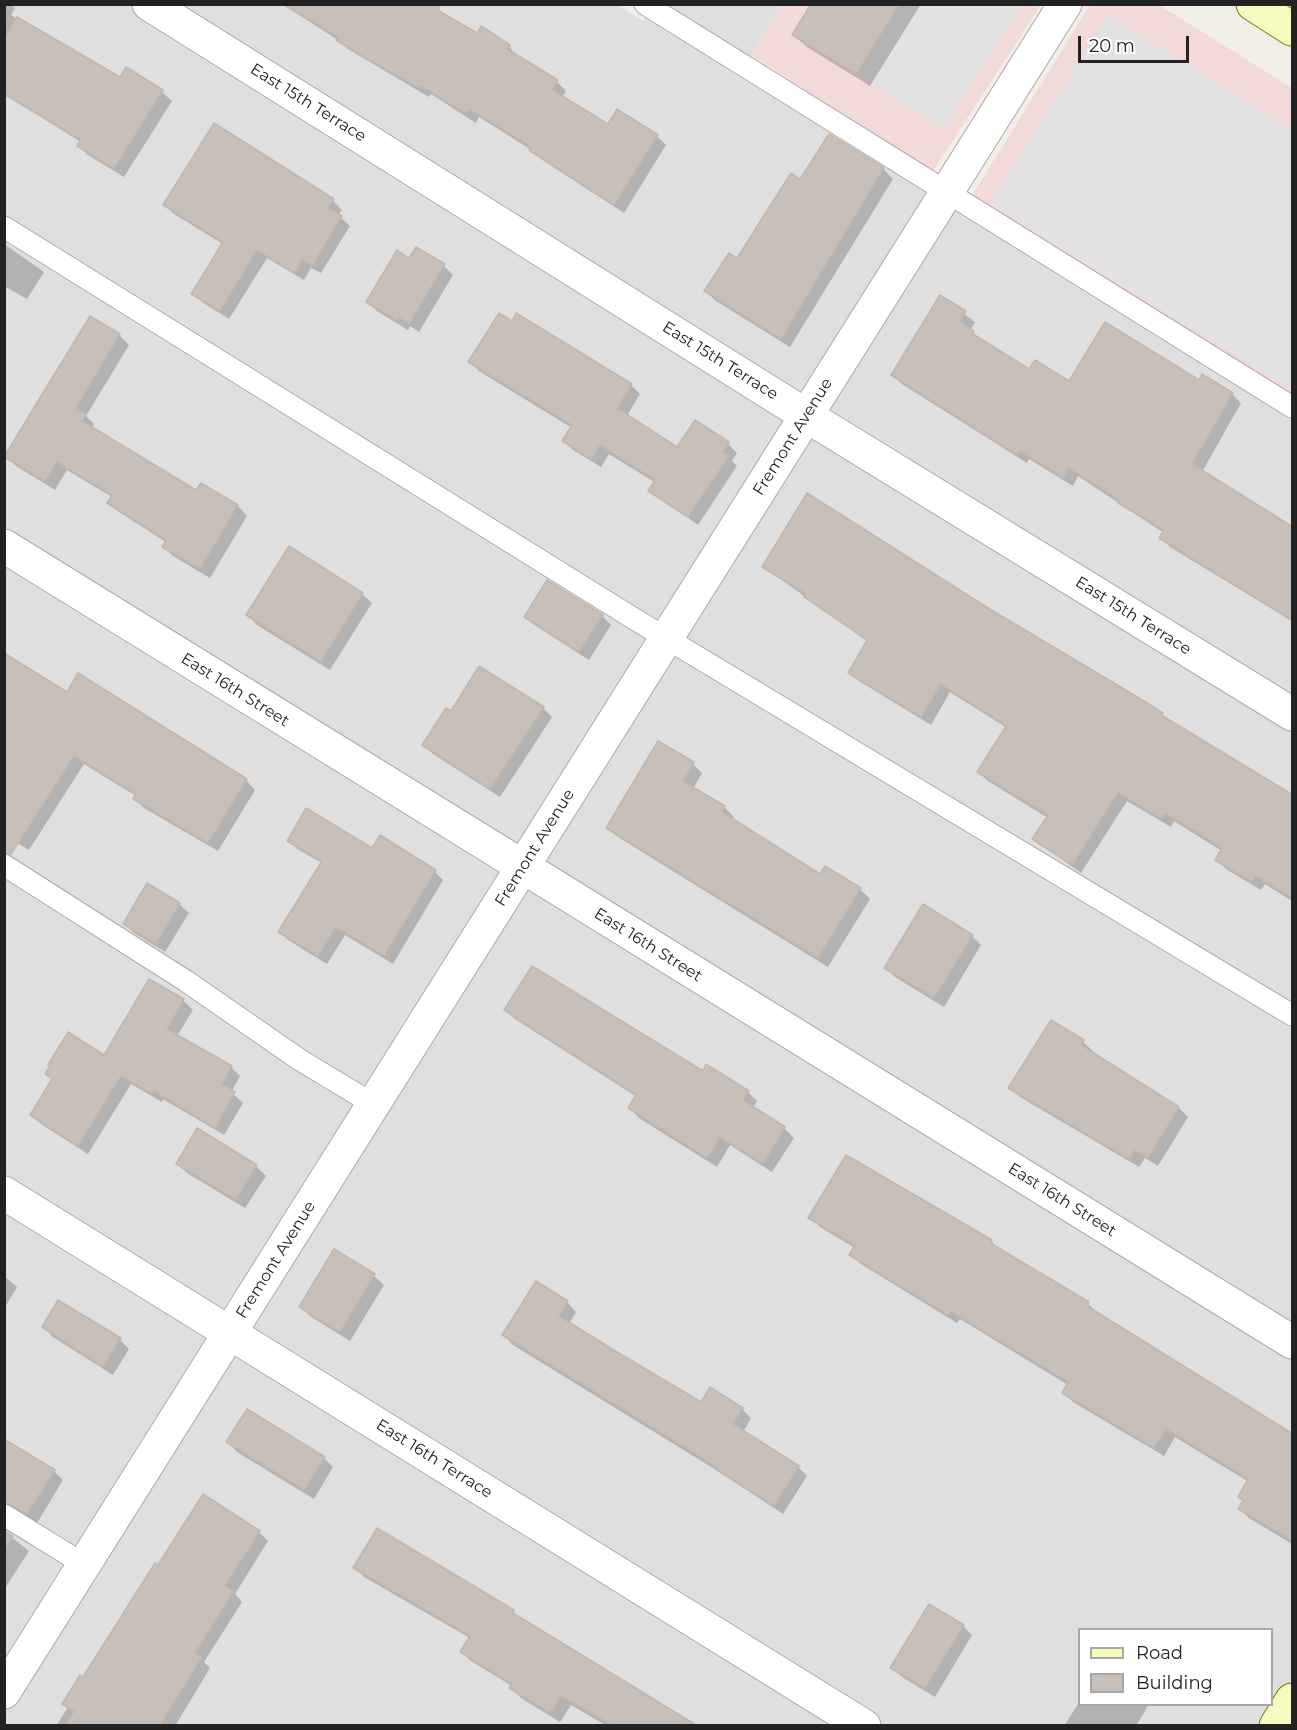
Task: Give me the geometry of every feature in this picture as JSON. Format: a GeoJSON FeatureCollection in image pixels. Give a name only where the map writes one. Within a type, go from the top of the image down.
{"type":"FeatureCollection","features":[{"type":"Feature","properties":{"kind":"main road"},"geometry":{"type":"LineString","coordinates":[[1253,4],[1293,29]]}},
{"type":"Feature","properties":{"kind":"main road"},"geometry":{"type":"LineString","coordinates":[[1276,1725],[1293,1700]]}},
{"type":"Feature","properties":{"kind":"street","name":"East 15th Terrace"},"geometry":{"type":"LineString","coordinates":[[149,4],[807,416],[1293,714]]}},
{"type":"Feature","properties":{"kind":"street","name":"Fremont Avenue"},"geometry":{"type":"LineString","coordinates":[[4,1692],[1065,4]]}},
{"type":"Feature","properties":{"kind":"street","name":"East 16th Street"},"geometry":{"type":"LineString","coordinates":[[4,546],[522,868],[1293,1342]]}},
{"type":"Feature","properties":{"kind":"street","name":"East 16th Terrace"},"geometry":{"type":"LineString","coordinates":[[4,1193],[864,1725]]}},
{"type":"Feature","properties":{"kind":"lane"},"geometry":{"type":"LineString","coordinates":[[645,4],[1293,407]]}},
{"type":"Feature","properties":{"kind":"lane"},"geometry":{"type":"LineString","coordinates":[[4,227],[666,639],[1293,1015]]}},
{"type":"Feature","properties":{"kind":"lane"},"geometry":{"type":"LineString","coordinates":[[4,865],[186,981],[300,1060],[374,1104]]}},
{"type":"Feature","properties":{"kind":"lane"},"geometry":{"type":"LineString","coordinates":[[4,1515],[84,1564]]}},
{"type":"Feature","properties":{"kind":"shaded area"},"geometry":{"type":"Polygon","coordinates":[[[617,4],[643,21],[654,5],[782,5],[738,76],[1292,416],[1292,1725],[5,1726],[5,5],[617,4]]]}},
{"type":"Feature","properties":{"kind":"shaded area"},"geometry":{"type":"Polygon","coordinates":[[[782,5],[1041,5],[933,171],[751,55],[782,5]]]}},
{"type":"Feature","properties":{"kind":"shaded area"},"geometry":{"type":"Polygon","coordinates":[[[900,5],[1021,5],[944,128],[856,74],[900,5]]]}},
{"type":"Feature","properties":{"kind":"shaded area"},"geometry":{"type":"Polygon","coordinates":[[[1090,5],[1159,5],[1292,88],[1292,396],[971,197],[1090,5]]]}},
{"type":"Feature","properties":{"kind":"shaded area"},"geometry":{"type":"Polygon","coordinates":[[[1107,15],[1292,130],[1292,390],[990,203],[1107,15]]]}},
{"type":"Feature","properties":{"kind":"building"},"geometry":{"type":"Polygon","coordinates":[[[283,4],[439,4],[439,11],[477,33],[481,26],[510,45],[507,49],[558,80],[552,90],[608,124],[617,109],[658,135],[614,205],[529,150],[531,147],[469,109],[466,114],[421,86],[419,88],[374,63],[336,40],[338,37],[283,4]]]}},
{"type":"Feature","properties":{"kind":"building"},"geometry":{"type":"Polygon","coordinates":[[[811,4],[900,4],[856,74],[792,35],[811,4]]]}},
{"type":"Feature","properties":{"kind":"building"},"geometry":{"type":"Polygon","coordinates":[[[17,17],[120,77],[126,67],[163,90],[114,169],[77,146],[81,140],[4,94],[4,39],[17,17]]]}},
{"type":"Feature","properties":{"kind":"building"},"geometry":{"type":"Polygon","coordinates":[[[214,123],[334,199],[328,208],[342,216],[312,266],[302,260],[294,273],[257,250],[220,311],[191,294],[223,242],[163,205],[214,123]]]}},
{"type":"Feature","properties":{"kind":"building"},"geometry":{"type":"Polygon","coordinates":[[[829,134],[884,168],[781,339],[704,291],[729,253],[737,258],[791,173],[800,179],[829,134]]]}},
{"type":"Feature","properties":{"kind":"building"},"geometry":{"type":"Polygon","coordinates":[[[416,247],[445,264],[409,324],[400,318],[398,321],[366,302],[397,250],[409,258],[416,247]]]}},
{"type":"Feature","properties":{"kind":"building"},"geometry":{"type":"Polygon","coordinates":[[[940,295],[966,311],[960,322],[974,331],[973,334],[1029,369],[1035,360],[1069,381],[1105,322],[1199,380],[1202,374],[1233,393],[1192,464],[1293,527],[1293,621],[1159,538],[1164,530],[1118,503],[1119,500],[1069,468],[1063,478],[1020,451],[1017,455],[891,375],[940,295]]]}},
{"type":"Feature","properties":{"kind":"building"},"geometry":{"type":"Polygon","coordinates":[[[499,313],[512,321],[516,313],[632,384],[617,408],[677,447],[695,420],[729,442],[723,452],[729,456],[688,517],[648,491],[655,480],[600,445],[591,459],[562,441],[572,425],[468,362],[499,313]]]}},
{"type":"Feature","properties":{"kind":"building"},"geometry":{"type":"Polygon","coordinates":[[[90,316],[120,334],[76,408],[86,414],[82,421],[196,490],[201,483],[238,505],[200,569],[162,547],[166,540],[107,503],[112,495],[57,462],[45,481],[4,457],[90,316]]]}},
{"type":"Feature","properties":{"kind":"building"},"geometry":{"type":"Polygon","coordinates":[[[807,493],[988,608],[1139,698],[1163,713],[1161,715],[1293,795],[1293,898],[1255,876],[1252,882],[1215,860],[1222,848],[1165,813],[1161,819],[1118,793],[1072,865],[1032,839],[1048,815],[977,772],[1006,726],[941,684],[921,717],[848,673],[867,640],[804,597],[806,594],[762,567],[807,493]]]}},
{"type":"Feature","properties":{"kind":"building"},"geometry":{"type":"Polygon","coordinates":[[[289,546],[363,593],[321,662],[246,615],[289,546]]]}},
{"type":"Feature","properties":{"kind":"building"},"geometry":{"type":"Polygon","coordinates":[[[547,580],[603,615],[579,652],[524,617],[547,580]]]}},
{"type":"Feature","properties":{"kind":"building"},"geometry":{"type":"Polygon","coordinates":[[[4,653],[67,692],[78,673],[247,779],[208,843],[133,799],[136,794],[74,756],[11,854],[4,852],[4,653]]]}},
{"type":"Feature","properties":{"kind":"building"},"geometry":{"type":"Polygon","coordinates":[[[479,666],[544,707],[490,789],[422,745],[446,708],[451,711],[479,666]]]}},
{"type":"Feature","properties":{"kind":"building"},"geometry":{"type":"Polygon","coordinates":[[[658,741],[694,762],[683,781],[725,806],[722,812],[820,874],[825,866],[861,888],[818,958],[606,828],[658,741]]]}},
{"type":"Feature","properties":{"kind":"building"},"geometry":{"type":"Polygon","coordinates":[[[306,808],[372,848],[380,835],[436,870],[384,956],[336,927],[318,956],[278,932],[322,861],[287,841],[306,808]]]}},
{"type":"Feature","properties":{"kind":"building"},"geometry":{"type":"Polygon","coordinates":[[[147,883],[180,903],[156,944],[123,924],[147,883]]]}},
{"type":"Feature","properties":{"kind":"building"},"geometry":{"type":"Polygon","coordinates":[[[923,904],[973,935],[934,998],[884,968],[923,904]]]}},
{"type":"Feature","properties":{"kind":"building"},"geometry":{"type":"Polygon","coordinates":[[[532,966],[703,1071],[706,1064],[749,1091],[743,1100],[785,1127],[763,1164],[720,1137],[707,1158],[628,1108],[636,1095],[504,1010],[532,966]]]}},
{"type":"Feature","properties":{"kind":"building"},"geometry":{"type":"Polygon","coordinates":[[[149,979],[184,999],[167,1029],[232,1066],[222,1084],[235,1092],[215,1128],[154,1091],[152,1094],[121,1076],[78,1146],[30,1115],[52,1079],[45,1074],[50,1066],[48,1065],[68,1032],[104,1055],[149,979]]]}},
{"type":"Feature","properties":{"kind":"building"},"geometry":{"type":"Polygon","coordinates":[[[1051,1020],[1084,1040],[1081,1045],[1179,1107],[1148,1158],[1135,1150],[1129,1159],[1008,1088],[1051,1020]]]}},
{"type":"Feature","properties":{"kind":"building"},"geometry":{"type":"Polygon","coordinates":[[[197,1128],[257,1165],[236,1200],[176,1164],[197,1128]]]}},
{"type":"Feature","properties":{"kind":"building"},"geometry":{"type":"Polygon","coordinates":[[[846,1155],[992,1240],[990,1243],[1089,1302],[1087,1306],[1293,1434],[1293,1541],[1238,1509],[1243,1500],[1238,1497],[1248,1479],[1166,1429],[1154,1448],[1062,1393],[1068,1382],[950,1311],[948,1315],[849,1255],[855,1245],[808,1218],[846,1155]]]}},
{"type":"Feature","properties":{"kind":"building"},"geometry":{"type":"Polygon","coordinates":[[[334,1249],[375,1274],[340,1332],[299,1307],[334,1249]]]}},
{"type":"Feature","properties":{"kind":"building"},"geometry":{"type":"Polygon","coordinates":[[[536,1281],[568,1301],[559,1316],[612,1349],[701,1402],[710,1387],[743,1408],[733,1424],[799,1466],[774,1506],[717,1470],[718,1468],[502,1335],[536,1281]]]}},
{"type":"Feature","properties":{"kind":"building"},"geometry":{"type":"Polygon","coordinates":[[[58,1300],[121,1338],[103,1367],[42,1327],[58,1300]]]}},
{"type":"Feature","properties":{"kind":"building"},"geometry":{"type":"Polygon","coordinates":[[[247,1409],[325,1457],[304,1490],[226,1442],[247,1409]]]}},
{"type":"Feature","properties":{"kind":"building"},"geometry":{"type":"Polygon","coordinates":[[[4,1439],[55,1470],[27,1514],[4,1502],[4,1439]]]}},
{"type":"Feature","properties":{"kind":"building"},"geometry":{"type":"Polygon","coordinates":[[[203,1494],[260,1531],[225,1586],[234,1591],[195,1653],[202,1657],[160,1725],[66,1725],[74,1711],[62,1704],[80,1675],[83,1677],[155,1563],[158,1565],[203,1494]]]}},
{"type":"Feature","properties":{"kind":"building"},"geometry":{"type":"Polygon","coordinates":[[[377,1528],[514,1610],[513,1613],[696,1725],[612,1725],[561,1696],[550,1713],[509,1688],[512,1684],[460,1652],[470,1636],[353,1568],[377,1528]]]}},
{"type":"Feature","properties":{"kind":"building"},"geometry":{"type":"Polygon","coordinates":[[[4,1530],[13,1536],[4,1550],[4,1530]]]}},
{"type":"Feature","properties":{"kind":"building"},"geometry":{"type":"Polygon","coordinates":[[[929,1604],[964,1625],[925,1688],[890,1668],[929,1604]]]}}]}
